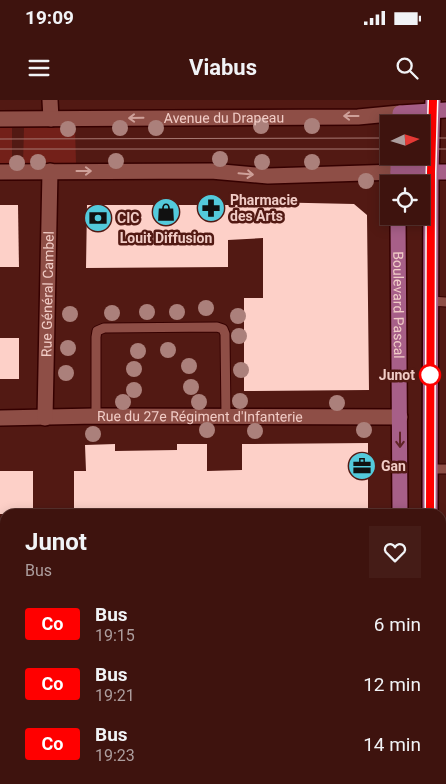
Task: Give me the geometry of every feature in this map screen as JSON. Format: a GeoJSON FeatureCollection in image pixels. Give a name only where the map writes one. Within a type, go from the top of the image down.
{"type":"FeatureCollection","features":[{"type":"Feature","properties":{"kind":"main road"},"geometry":{"type":"LineString","coordinates":[[50,100],[51,120]]}},
{"type":"Feature","properties":{"kind":"main road"},"geometry":{"type":"LineString","coordinates":[[430,509],[430,302],[438,172],[438,107]]}},
{"type":"Feature","properties":{"kind":"main road","name":"Avenue du Drapeau"},"geometry":{"type":"LineString","coordinates":[[0,119],[358,116],[438,107]]}},
{"type":"Feature","properties":{"kind":"main road"},"geometry":{"type":"LineString","coordinates":[[0,172],[211,172],[268,176],[380,178]]}},
{"type":"Feature","properties":{"kind":"main road","name":"Rue Général Cambel"},"geometry":{"type":"LineString","coordinates":[[45,418],[50,172]]}},
{"type":"Feature","properties":{"kind":"main road"},"geometry":{"type":"LineString","coordinates":[[418,175],[438,172]]}},
{"type":"Feature","properties":{"kind":"main road","name":"Boulevard Pascal"},"geometry":{"type":"LineString","coordinates":[[398,225],[400,509]]}},
{"type":"Feature","properties":{"kind":"main road","name":"Rue du 27e Régiment d'Infanterie"},"geometry":{"type":"LineString","coordinates":[[0,418],[96,416],[400,417]]}},
{"type":"Feature","properties":{"kind":"lane"},"geometry":{"type":"LineString","coordinates":[[430,302],[446,302]]}},
{"type":"Feature","properties":{"kind":"lane"},"geometry":{"type":"LineString","coordinates":[[96,416],[97,331],[104,328],[217,327],[223,329],[225,334],[226,416]]}},
{"type":"Feature","properties":{"kind":"lane"},"geometry":{"type":"LineString","coordinates":[[429,469],[446,469]]}},
{"type":"Feature","properties":{"kind":"shaded area"},"geometry":{"type":"Polygon","coordinates":[[[75,127],[76,164],[23,165],[24,128],[75,127]]]}},
{"type":"Feature","properties":{"kind":"shaded area"},"geometry":{"type":"Polygon","coordinates":[[[0,128],[12,128],[12,165],[0,165],[0,128]]]}},
{"type":"Feature","properties":{"kind":"building"},"geometry":{"type":"Polygon","coordinates":[[[263,202],[354,204],[367,215],[369,390],[244,391],[244,298],[263,298],[263,238],[228,240],[228,267],[86,268],[87,205],[263,205],[263,202]]]}},
{"type":"Feature","properties":{"kind":"building"},"geometry":{"type":"Polygon","coordinates":[[[0,205],[18,205],[19,267],[0,267],[0,205]]]}},
{"type":"Feature","properties":{"kind":"building"},"geometry":{"type":"Polygon","coordinates":[[[0,338],[19,338],[19,379],[0,379],[0,338]]]}},
{"type":"Feature","properties":{"kind":"building"},"geometry":{"type":"Polygon","coordinates":[[[368,443],[368,509],[74,509],[74,471],[86,471],[85,445],[115,444],[115,451],[177,450],[177,444],[207,444],[207,471],[242,470],[242,444],[368,443]]]}},
{"type":"Feature","properties":{"kind":"building"},"geometry":{"type":"Polygon","coordinates":[[[0,471],[33,471],[33,509],[0,509],[0,471]]]}},
{"type":"Feature","properties":{"kind":"tram line"},"geometry":{"type":"LineString","coordinates":[[0,139],[380,138]]}},
{"type":"Feature","properties":{"kind":"tram line"},"geometry":{"type":"LineString","coordinates":[[430,138],[446,138]]}},
{"type":"Feature","properties":{"kind":"tram line"},"geometry":{"type":"LineString","coordinates":[[0,149],[380,149]]}},
{"type":"Feature","properties":{"kind":"tram line"},"geometry":{"type":"LineString","coordinates":[[430,149],[446,149]]}},
{"type":"Feature","properties":{"kind":"bus line","name":"Co"},"geometry":{"type":"LineString","coordinates":[[430,509],[431,149],[433,100]]}},
{"type":"Feature","properties":{"kind":"place","name":"Pharmacie des Arts"},"geometry":{"type":"Point","coordinates":[211,208]}},
{"type":"Feature","properties":{"kind":"place","name":"Louit Diffusion"},"geometry":{"type":"Point","coordinates":[166,212]}},
{"type":"Feature","properties":{"kind":"place","name":"CIC"},"geometry":{"type":"Point","coordinates":[98,218]}},
{"type":"Feature","properties":{"kind":"place","name":"Junot"},"geometry":{"type":"Point","coordinates":[430,375]}},
{"type":"Feature","properties":{"kind":"place","name":"Gan"},"geometry":{"type":"Point","coordinates":[362,466]}}]}
